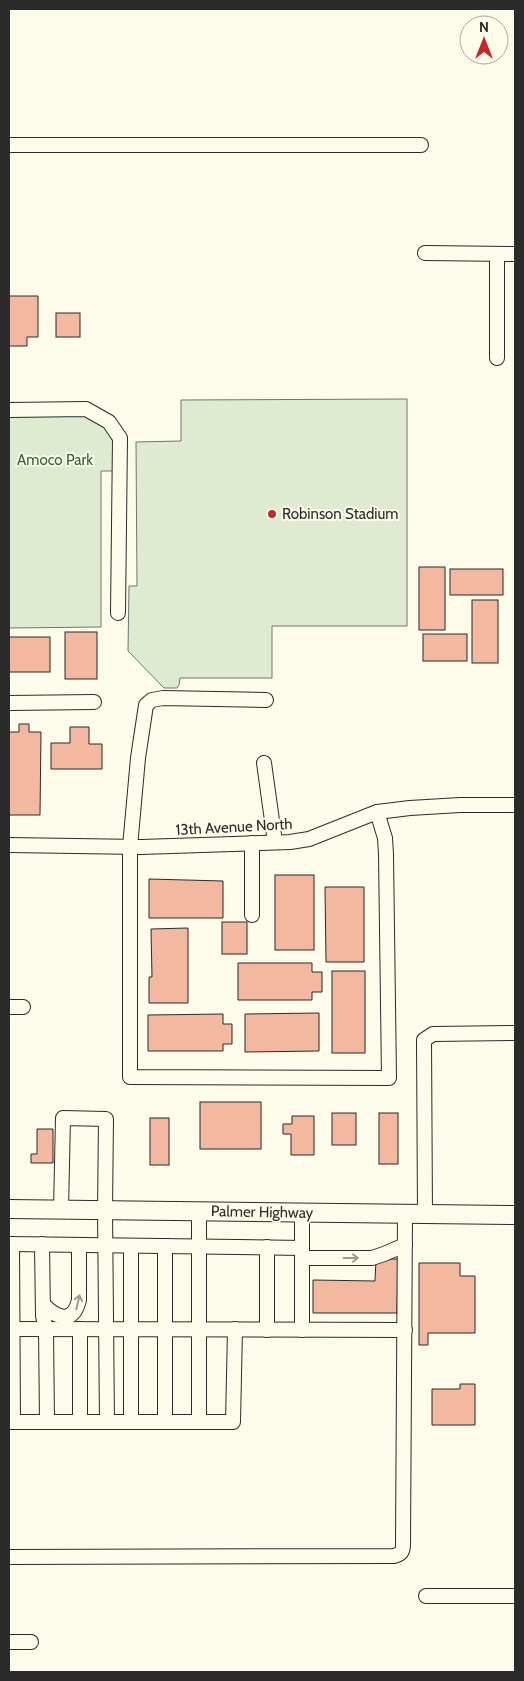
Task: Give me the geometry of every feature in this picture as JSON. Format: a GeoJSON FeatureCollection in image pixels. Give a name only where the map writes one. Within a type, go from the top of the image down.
{"type":"FeatureCollection","features":[{"type":"Feature","properties":{"kind":"main road","name":"Palmer Highway"},"geometry":{"type":"LineString","coordinates":[[9,1209],[515,1215]]}},
{"type":"Feature","properties":{"kind":"street"},"geometry":{"type":"LineString","coordinates":[[9,145],[421,145]]}},
{"type":"Feature","properties":{"kind":"street"},"geometry":{"type":"LineString","coordinates":[[424,253],[515,254]]}},
{"type":"Feature","properties":{"kind":"street"},"geometry":{"type":"LineString","coordinates":[[497,254],[497,358]]}},
{"type":"Feature","properties":{"kind":"street"},"geometry":{"type":"LineString","coordinates":[[9,410],[86,409],[109,422],[120,438],[118,612]]}},
{"type":"Feature","properties":{"kind":"street"},"geometry":{"type":"LineString","coordinates":[[266,700],[163,698],[152,700],[146,705],[138,758],[130,847],[130,1077],[389,1078],[386,854],[385,838],[377,812]]}},
{"type":"Feature","properties":{"kind":"street"},"geometry":{"type":"LineString","coordinates":[[9,703],[94,702]]}},
{"type":"Feature","properties":{"kind":"street"},"geometry":{"type":"LineString","coordinates":[[264,763],[275,842]]}},
{"type":"Feature","properties":{"kind":"street","name":"13th Avenue North"},"geometry":{"type":"LineString","coordinates":[[9,845],[130,847],[275,842],[308,839],[377,812],[452,805],[515,805]]}},
{"type":"Feature","properties":{"kind":"street"},"geometry":{"type":"LineString","coordinates":[[252,843],[252,915]]}},
{"type":"Feature","properties":{"kind":"street"},"geometry":{"type":"LineString","coordinates":[[424,1214],[424,1040],[433,1034],[515,1033]]}},
{"type":"Feature","properties":{"kind":"street"},"geometry":{"type":"LineString","coordinates":[[62,1210],[63,1118],[106,1119],[107,1422]]}},
{"type":"Feature","properties":{"kind":"street"},"geometry":{"type":"LineString","coordinates":[[199,1211],[199,1422]]}},
{"type":"Feature","properties":{"kind":"street"},"geometry":{"type":"LineString","coordinates":[[302,1212],[302,1330]]}},
{"type":"Feature","properties":{"kind":"street"},"geometry":{"type":"LineString","coordinates":[[9,1557],[394,1556],[400,1554],[403,1551],[405,1214]]}},
{"type":"Feature","properties":{"kind":"street"},"geometry":{"type":"LineString","coordinates":[[235,1329],[233,1422],[11,1422],[10,1244],[267,1247],[302,1253],[372,1258],[405,1245]]}},
{"type":"Feature","properties":{"kind":"street"},"geometry":{"type":"LineString","coordinates":[[42,1244],[42,1316],[46,1329],[47,1422]]}},
{"type":"Feature","properties":{"kind":"street"},"geometry":{"type":"LineString","coordinates":[[42,1304],[52,1313],[62,1317],[73,1313],[78,1308],[80,1300],[80,1245]]}},
{"type":"Feature","properties":{"kind":"street"},"geometry":{"type":"LineString","coordinates":[[131,1246],[131,1422]]}},
{"type":"Feature","properties":{"kind":"street"},"geometry":{"type":"LineString","coordinates":[[165,1246],[165,1422]]}},
{"type":"Feature","properties":{"kind":"street"},"geometry":{"type":"LineString","coordinates":[[267,1247],[267,1330]]}},
{"type":"Feature","properties":{"kind":"street"},"geometry":{"type":"LineString","coordinates":[[10,1329],[405,1330]]}},
{"type":"Feature","properties":{"kind":"street"},"geometry":{"type":"LineString","coordinates":[[80,1329],[80,1422]]}},
{"type":"Feature","properties":{"kind":"street"},"geometry":{"type":"LineString","coordinates":[[426,1596],[515,1596]]}},
{"type":"Feature","properties":{"kind":"street"},"geometry":{"type":"LineString","coordinates":[[9,1642],[31,1642]]}},
{"type":"Feature","properties":{"kind":"green space","name":"Robinson Stadium"},"geometry":{"type":"Polygon","coordinates":[[[407,399],[407,626],[272,626],[272,678],[180,678],[177,688],[164,688],[128,651],[129,586],[137,586],[136,442],[181,441],[181,400],[407,399]]]}},
{"type":"Feature","properties":{"kind":"green space","name":"Amoco Park"},"geometry":{"type":"Polygon","coordinates":[[[9,415],[87,416],[101,422],[115,446],[115,471],[101,471],[101,627],[9,628],[9,415]]]}},
{"type":"Feature","properties":{"kind":"building"},"geometry":{"type":"Polygon","coordinates":[[[9,296],[38,296],[38,337],[27,337],[27,346],[9,346],[9,296]]]}},
{"type":"Feature","properties":{"kind":"building"},"geometry":{"type":"Polygon","coordinates":[[[56,313],[80,313],[80,337],[56,337],[56,313]]]}},
{"type":"Feature","properties":{"kind":"building"},"geometry":{"type":"Polygon","coordinates":[[[419,567],[445,567],[445,630],[419,630],[419,567]]]}},
{"type":"Feature","properties":{"kind":"building"},"geometry":{"type":"Polygon","coordinates":[[[450,569],[503,569],[503,595],[450,595],[450,569]]]}},
{"type":"Feature","properties":{"kind":"building"},"geometry":{"type":"Polygon","coordinates":[[[472,600],[498,600],[498,663],[472,663],[472,600]]]}},
{"type":"Feature","properties":{"kind":"building"},"geometry":{"type":"Polygon","coordinates":[[[65,632],[97,632],[97,679],[65,679],[65,632]]]}},
{"type":"Feature","properties":{"kind":"building"},"geometry":{"type":"Polygon","coordinates":[[[423,634],[467,634],[467,661],[423,661],[423,634]]]}},
{"type":"Feature","properties":{"kind":"building"},"geometry":{"type":"Polygon","coordinates":[[[9,637],[50,637],[50,672],[9,672],[9,637]]]}},
{"type":"Feature","properties":{"kind":"building"},"geometry":{"type":"Polygon","coordinates":[[[19,724],[29,724],[29,732],[41,732],[40,815],[9,815],[9,732],[19,732],[19,724]]]}},
{"type":"Feature","properties":{"kind":"building"},"geometry":{"type":"Polygon","coordinates":[[[70,727],[89,727],[89,744],[102,744],[102,769],[51,769],[51,743],[70,743],[70,727]]]}},
{"type":"Feature","properties":{"kind":"building"},"geometry":{"type":"Polygon","coordinates":[[[275,875],[314,875],[314,950],[275,950],[275,875]]]}},
{"type":"Feature","properties":{"kind":"building"},"geometry":{"type":"Polygon","coordinates":[[[149,879],[223,881],[223,918],[149,918],[149,879]]]}},
{"type":"Feature","properties":{"kind":"building"},"geometry":{"type":"Polygon","coordinates":[[[325,887],[364,887],[364,962],[326,962],[325,887]]]}},
{"type":"Feature","properties":{"kind":"building"},"geometry":{"type":"Polygon","coordinates":[[[222,922],[247,922],[247,954],[222,954],[222,922]]]}},
{"type":"Feature","properties":{"kind":"building"},"geometry":{"type":"Polygon","coordinates":[[[188,928],[188,1003],[149,1003],[149,977],[152,977],[151,929],[188,928]]]}},
{"type":"Feature","properties":{"kind":"building"},"geometry":{"type":"Polygon","coordinates":[[[238,963],[312,963],[312,972],[322,972],[322,992],[312,992],[312,1000],[238,1000],[238,963]]]}},
{"type":"Feature","properties":{"kind":"building"},"geometry":{"type":"Polygon","coordinates":[[[332,971],[365,971],[365,1053],[332,1053],[332,971]]]}},
{"type":"Feature","properties":{"kind":"building"},"geometry":{"type":"Polygon","coordinates":[[[319,1013],[319,1051],[245,1052],[245,1014],[319,1013]]]}},
{"type":"Feature","properties":{"kind":"building"},"geometry":{"type":"Polygon","coordinates":[[[223,1014],[223,1024],[232,1024],[232,1044],[223,1044],[223,1051],[148,1051],[148,1015],[223,1014]]]}},
{"type":"Feature","properties":{"kind":"building"},"geometry":{"type":"Polygon","coordinates":[[[200,1102],[261,1102],[261,1149],[200,1149],[200,1102]]]}},
{"type":"Feature","properties":{"kind":"building"},"geometry":{"type":"Polygon","coordinates":[[[332,1113],[356,1113],[356,1145],[332,1145],[332,1113]]]}},
{"type":"Feature","properties":{"kind":"building"},"geometry":{"type":"Polygon","coordinates":[[[379,1113],[398,1113],[398,1164],[379,1164],[379,1113]]]}},
{"type":"Feature","properties":{"kind":"building"},"geometry":{"type":"Polygon","coordinates":[[[292,1116],[314,1116],[314,1155],[291,1155],[291,1134],[283,1134],[283,1124],[292,1124],[292,1116]]]}},
{"type":"Feature","properties":{"kind":"building"},"geometry":{"type":"Polygon","coordinates":[[[150,1118],[169,1118],[169,1165],[150,1165],[150,1118]]]}},
{"type":"Feature","properties":{"kind":"building"},"geometry":{"type":"Polygon","coordinates":[[[37,1129],[53,1129],[53,1163],[31,1163],[31,1154],[37,1154],[37,1129]]]}},
{"type":"Feature","properties":{"kind":"building"},"geometry":{"type":"Polygon","coordinates":[[[376,1259],[398,1259],[397,1313],[313,1313],[313,1280],[375,1281],[376,1259]]]}},
{"type":"Feature","properties":{"kind":"building"},"geometry":{"type":"Polygon","coordinates":[[[419,1263],[460,1263],[460,1276],[475,1276],[475,1333],[428,1333],[428,1345],[419,1345],[419,1263]]]}},
{"type":"Feature","properties":{"kind":"building"},"geometry":{"type":"Polygon","coordinates":[[[460,1384],[475,1384],[475,1425],[432,1425],[432,1389],[460,1389],[460,1384]]]}},
{"type":"Feature","properties":{"kind":"place","name":"Robinson Stadium"},"geometry":{"type":"Point","coordinates":[272,514]}}]}
